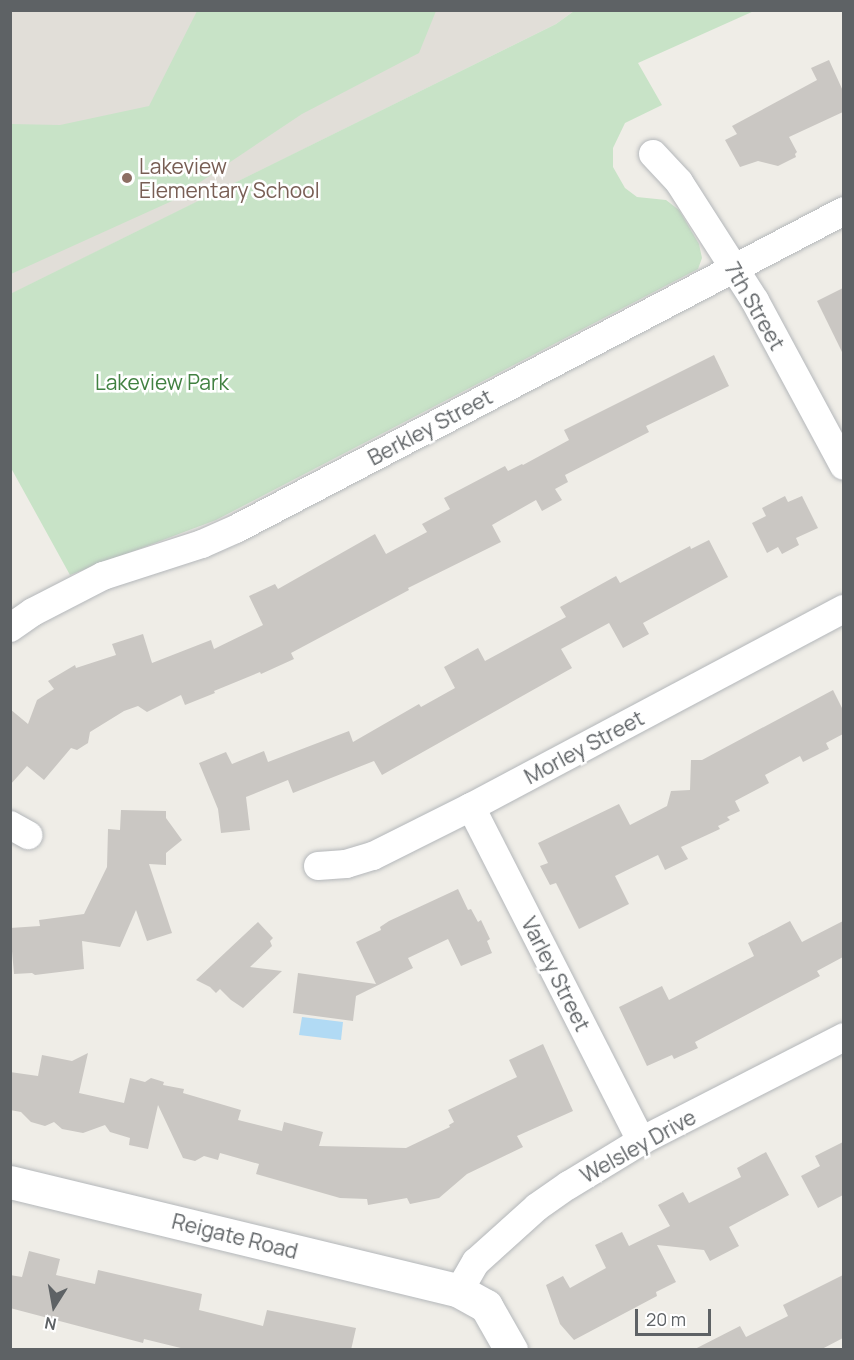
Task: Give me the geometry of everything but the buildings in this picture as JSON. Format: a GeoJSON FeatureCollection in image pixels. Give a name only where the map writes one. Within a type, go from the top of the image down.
{"type":"FeatureCollection","features":[{"type":"Feature","properties":{"kind":"street","name":"7th Street"},"geometry":{"type":"LineString","coordinates":[[653,154],[679,182],[755,300],[843,466]]}},
{"type":"Feature","properties":{"kind":"street","name":"Berkley Street"},"geometry":{"type":"LineString","coordinates":[[10,628],[33,612],[103,576],[202,544],[236,529],[843,211]]}},
{"type":"Feature","properties":{"kind":"street","name":"Morley Street"},"geometry":{"type":"LineString","coordinates":[[318,866],[346,864],[373,856],[471,807],[843,609]]}},
{"type":"Feature","properties":{"kind":"street","name":"Varley Street"},"geometry":{"type":"LineString","coordinates":[[471,807],[641,1141]]}},
{"type":"Feature","properties":{"kind":"street","name":"Welsley Drive"},"geometry":{"type":"LineString","coordinates":[[459,1291],[476,1262],[537,1207],[641,1141],[843,1037]]}},
{"type":"Feature","properties":{"kind":"street","name":"Reigate Road"},"geometry":{"type":"LineString","coordinates":[[10,1182],[459,1291],[486,1306],[511,1350]]}},
{"type":"Feature","properties":{"kind":"shaded area","name":"Lakeview Elementary School"},"geometry":{"type":"Polygon","coordinates":[[[11,11],[574,11],[556,24],[11,294],[11,11]]]}},
{"type":"Feature","properties":{"kind":"green space"},"geometry":{"type":"Polygon","coordinates":[[[197,11],[436,11],[419,53],[302,114],[172,201],[11,274],[11,124],[60,125],[149,106],[197,11]]]}},
{"type":"Feature","properties":{"kind":"green space","name":"Lakeview Park"},"geometry":{"type":"Polygon","coordinates":[[[574,11],[754,11],[638,63],[662,105],[625,123],[613,148],[613,167],[625,188],[637,197],[666,200],[679,210],[699,244],[702,258],[698,269],[216,520],[70,575],[11,468],[10,294],[556,24],[574,11]]]}},
{"type":"Feature","properties":{"kind":"water"},"geometry":{"type":"Polygon","coordinates":[[[302,1017],[343,1022],[341,1040],[299,1035],[302,1017]]]}},
{"type":"Feature","properties":{"kind":"place","name":"Lakeview Elementary School"},"geometry":{"type":"Point","coordinates":[127,178]}}]}
